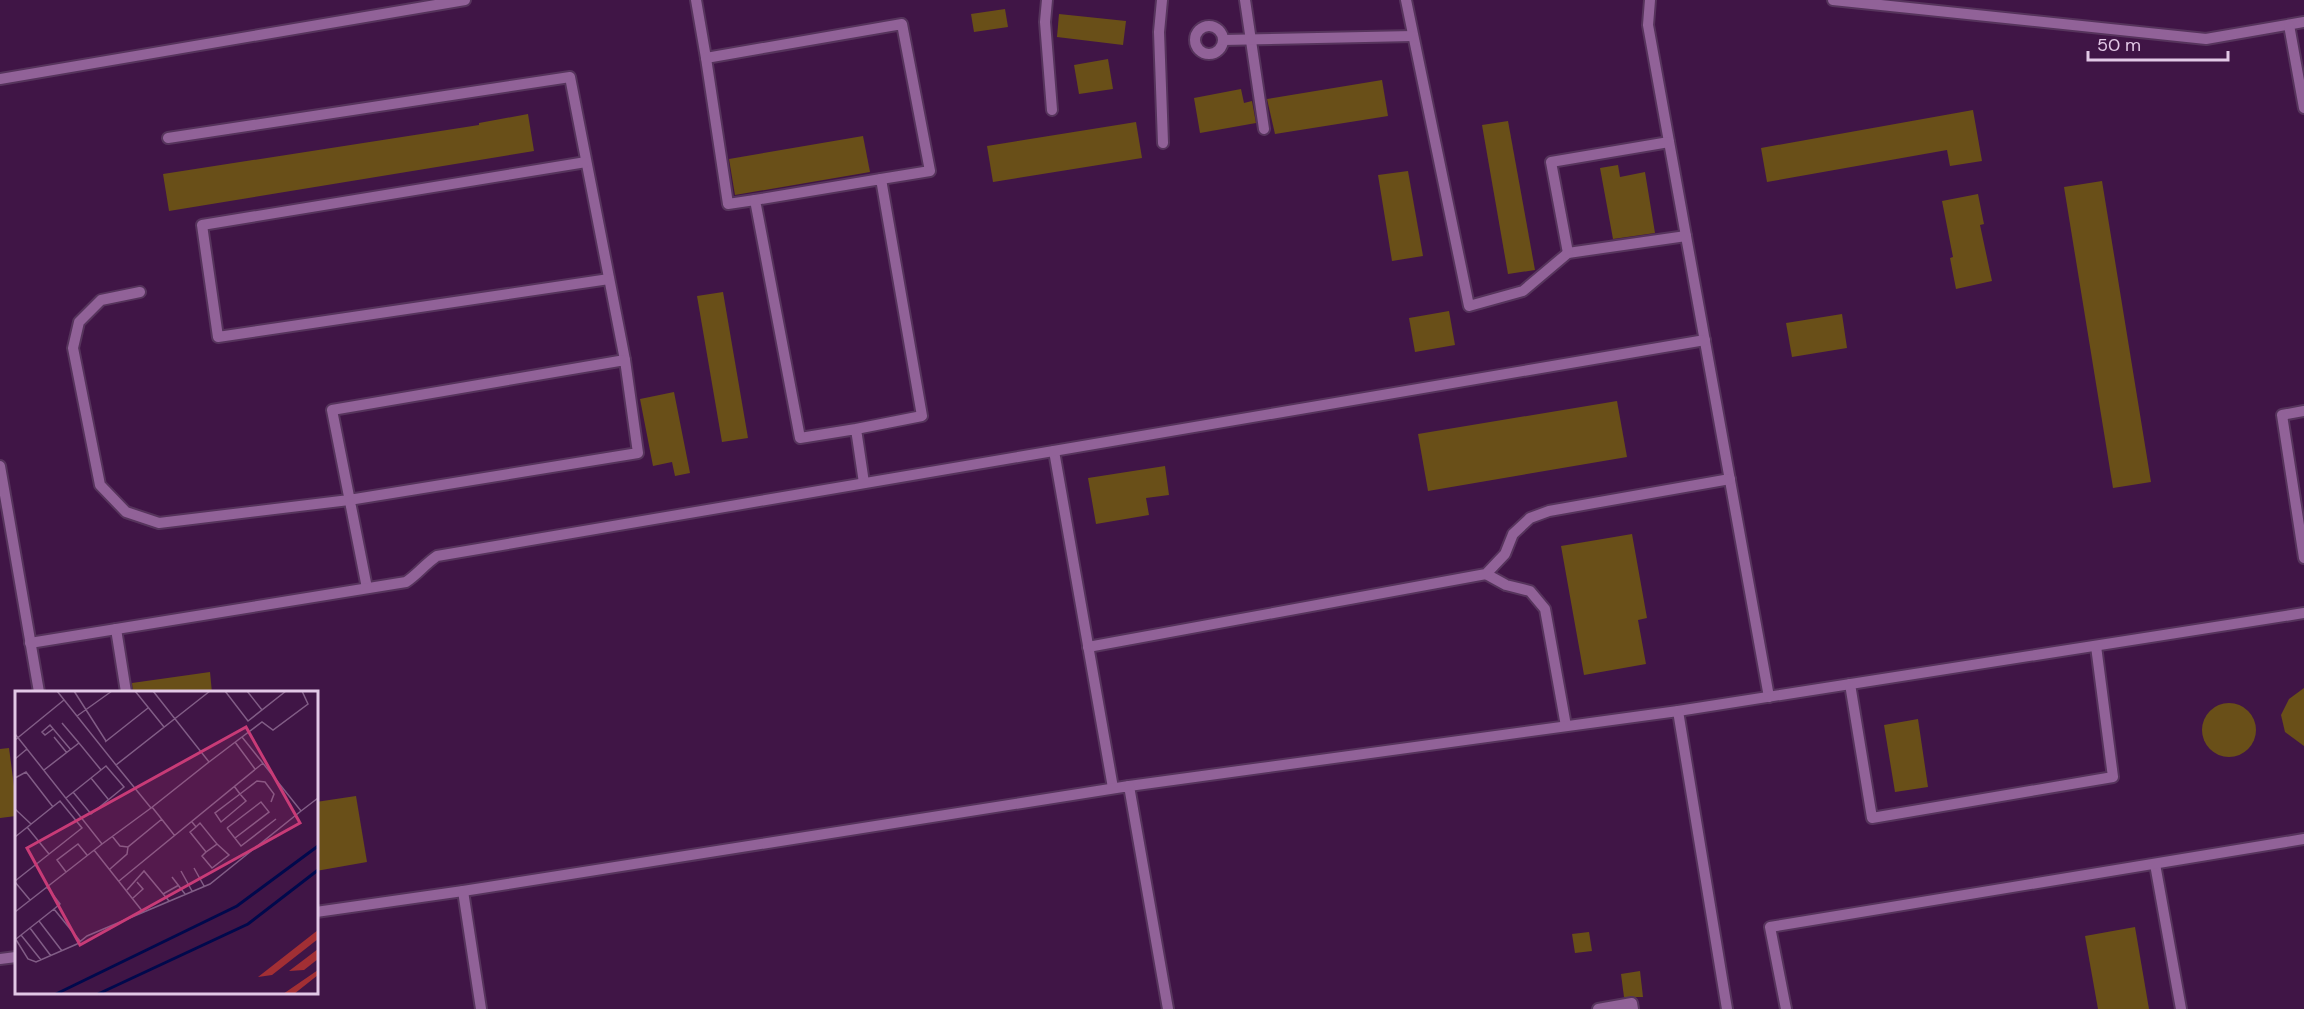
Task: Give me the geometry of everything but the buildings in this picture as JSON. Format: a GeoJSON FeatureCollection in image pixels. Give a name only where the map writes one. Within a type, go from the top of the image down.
{"type":"FeatureCollection","features":[{"type":"Feature","properties":{"kind":"lane"},"geometry":{"type":"LineString","coordinates":[[0,79],[465,0]]}},
{"type":"Feature","properties":{"kind":"lane"},"geometry":{"type":"LineString","coordinates":[[696,0],[728,204],[930,171],[903,24],[706,58]]}},
{"type":"Feature","properties":{"kind":"lane"},"geometry":{"type":"LineString","coordinates":[[1047,0],[1045,22],[1052,110]]}},
{"type":"Feature","properties":{"kind":"lane"},"geometry":{"type":"LineString","coordinates":[[1162,0],[1159,32],[1163,143]]}},
{"type":"Feature","properties":{"kind":"lane"},"geometry":{"type":"LineString","coordinates":[[1245,0],[1264,129]]}},
{"type":"Feature","properties":{"kind":"lane"},"geometry":{"type":"LineString","coordinates":[[1406,0],[1469,306],[1524,291],[1568,253],[1686,236]]}},
{"type":"Feature","properties":{"kind":"lane"},"geometry":{"type":"LineString","coordinates":[[1650,0],[1648,25],[1769,697]]}},
{"type":"Feature","properties":{"kind":"lane"},"geometry":{"type":"LineString","coordinates":[[1833,0],[2206,39],[2304,22]]}},
{"type":"Feature","properties":{"kind":"lane"},"geometry":{"type":"LineString","coordinates":[[2289,25],[2304,108]]}},
{"type":"Feature","properties":{"kind":"lane"},"geometry":{"type":"LineString","coordinates":[[1223,40],[1413,36]]}},
{"type":"Feature","properties":{"kind":"lane"},"geometry":{"type":"LineString","coordinates":[[140,292],[101,300],[79,322],[73,348],[100,485],[126,512],[159,523],[349,500],[638,453],[625,360],[570,77],[168,138]]}},
{"type":"Feature","properties":{"kind":"lane"},"geometry":{"type":"LineString","coordinates":[[1568,253],[1551,162],[1669,142]]}},
{"type":"Feature","properties":{"kind":"lane"},"geometry":{"type":"LineString","coordinates":[[586,162],[202,225],[218,337],[609,279]]}},
{"type":"Feature","properties":{"kind":"lane"},"geometry":{"type":"LineString","coordinates":[[755,200],[800,438],[856,429],[922,416],[881,179]]}},
{"type":"Feature","properties":{"kind":"lane"},"geometry":{"type":"LineString","coordinates":[[30,643],[406,582],[419,574],[427,563],[437,556],[1705,340]]}},
{"type":"Feature","properties":{"kind":"lane"},"geometry":{"type":"LineString","coordinates":[[367,588],[332,410],[625,360]]}},
{"type":"Feature","properties":{"kind":"lane"},"geometry":{"type":"LineString","coordinates":[[2304,411],[2283,415],[2304,558]]}},
{"type":"Feature","properties":{"kind":"lane"},"geometry":{"type":"LineString","coordinates":[[856,429],[864,483]]}},
{"type":"Feature","properties":{"kind":"lane"},"geometry":{"type":"LineString","coordinates":[[1054,451],[1113,788]]}},
{"type":"Feature","properties":{"kind":"lane"},"geometry":{"type":"LineString","coordinates":[[0,466],[39,691]]}},
{"type":"Feature","properties":{"kind":"lane"},"geometry":{"type":"LineString","coordinates":[[1088,647],[1486,573],[1505,554],[1513,534],[1530,518],[1550,511],[1730,478]]}},
{"type":"Feature","properties":{"kind":"lane"},"geometry":{"type":"LineString","coordinates":[[1486,573],[1506,585],[1530,591],[1545,609],[1566,726]]}},
{"type":"Feature","properties":{"kind":"lane"},"geometry":{"type":"LineString","coordinates":[[318,912],[463,891],[1113,788],[1678,711],[2304,613]]}},
{"type":"Feature","properties":{"kind":"lane"},"geometry":{"type":"LineString","coordinates":[[116,629],[126,691]]}},
{"type":"Feature","properties":{"kind":"lane"},"geometry":{"type":"LineString","coordinates":[[1850,684],[1872,818],[2113,777],[2096,646]]}},
{"type":"Feature","properties":{"kind":"lane"},"geometry":{"type":"LineString","coordinates":[[1678,711],[1727,1009]]}},
{"type":"Feature","properties":{"kind":"lane"},"geometry":{"type":"LineString","coordinates":[[1129,786],[1168,1009]]}},
{"type":"Feature","properties":{"kind":"lane"},"geometry":{"type":"LineString","coordinates":[[1786,1009],[1770,927],[2304,839]]}},
{"type":"Feature","properties":{"kind":"lane"},"geometry":{"type":"LineString","coordinates":[[2155,864],[2181,1009]]}},
{"type":"Feature","properties":{"kind":"lane"},"geometry":{"type":"LineString","coordinates":[[463,891],[481,1009]]}},
{"type":"Feature","properties":{"kind":"lane"},"geometry":{"type":"LineString","coordinates":[[0,959],[15,957]]}},
{"type":"Feature","properties":{"kind":"lane"},"geometry":{"type":"LineString","coordinates":[[1598,1009],[1632,1003],[1633,1009]]}}]}
